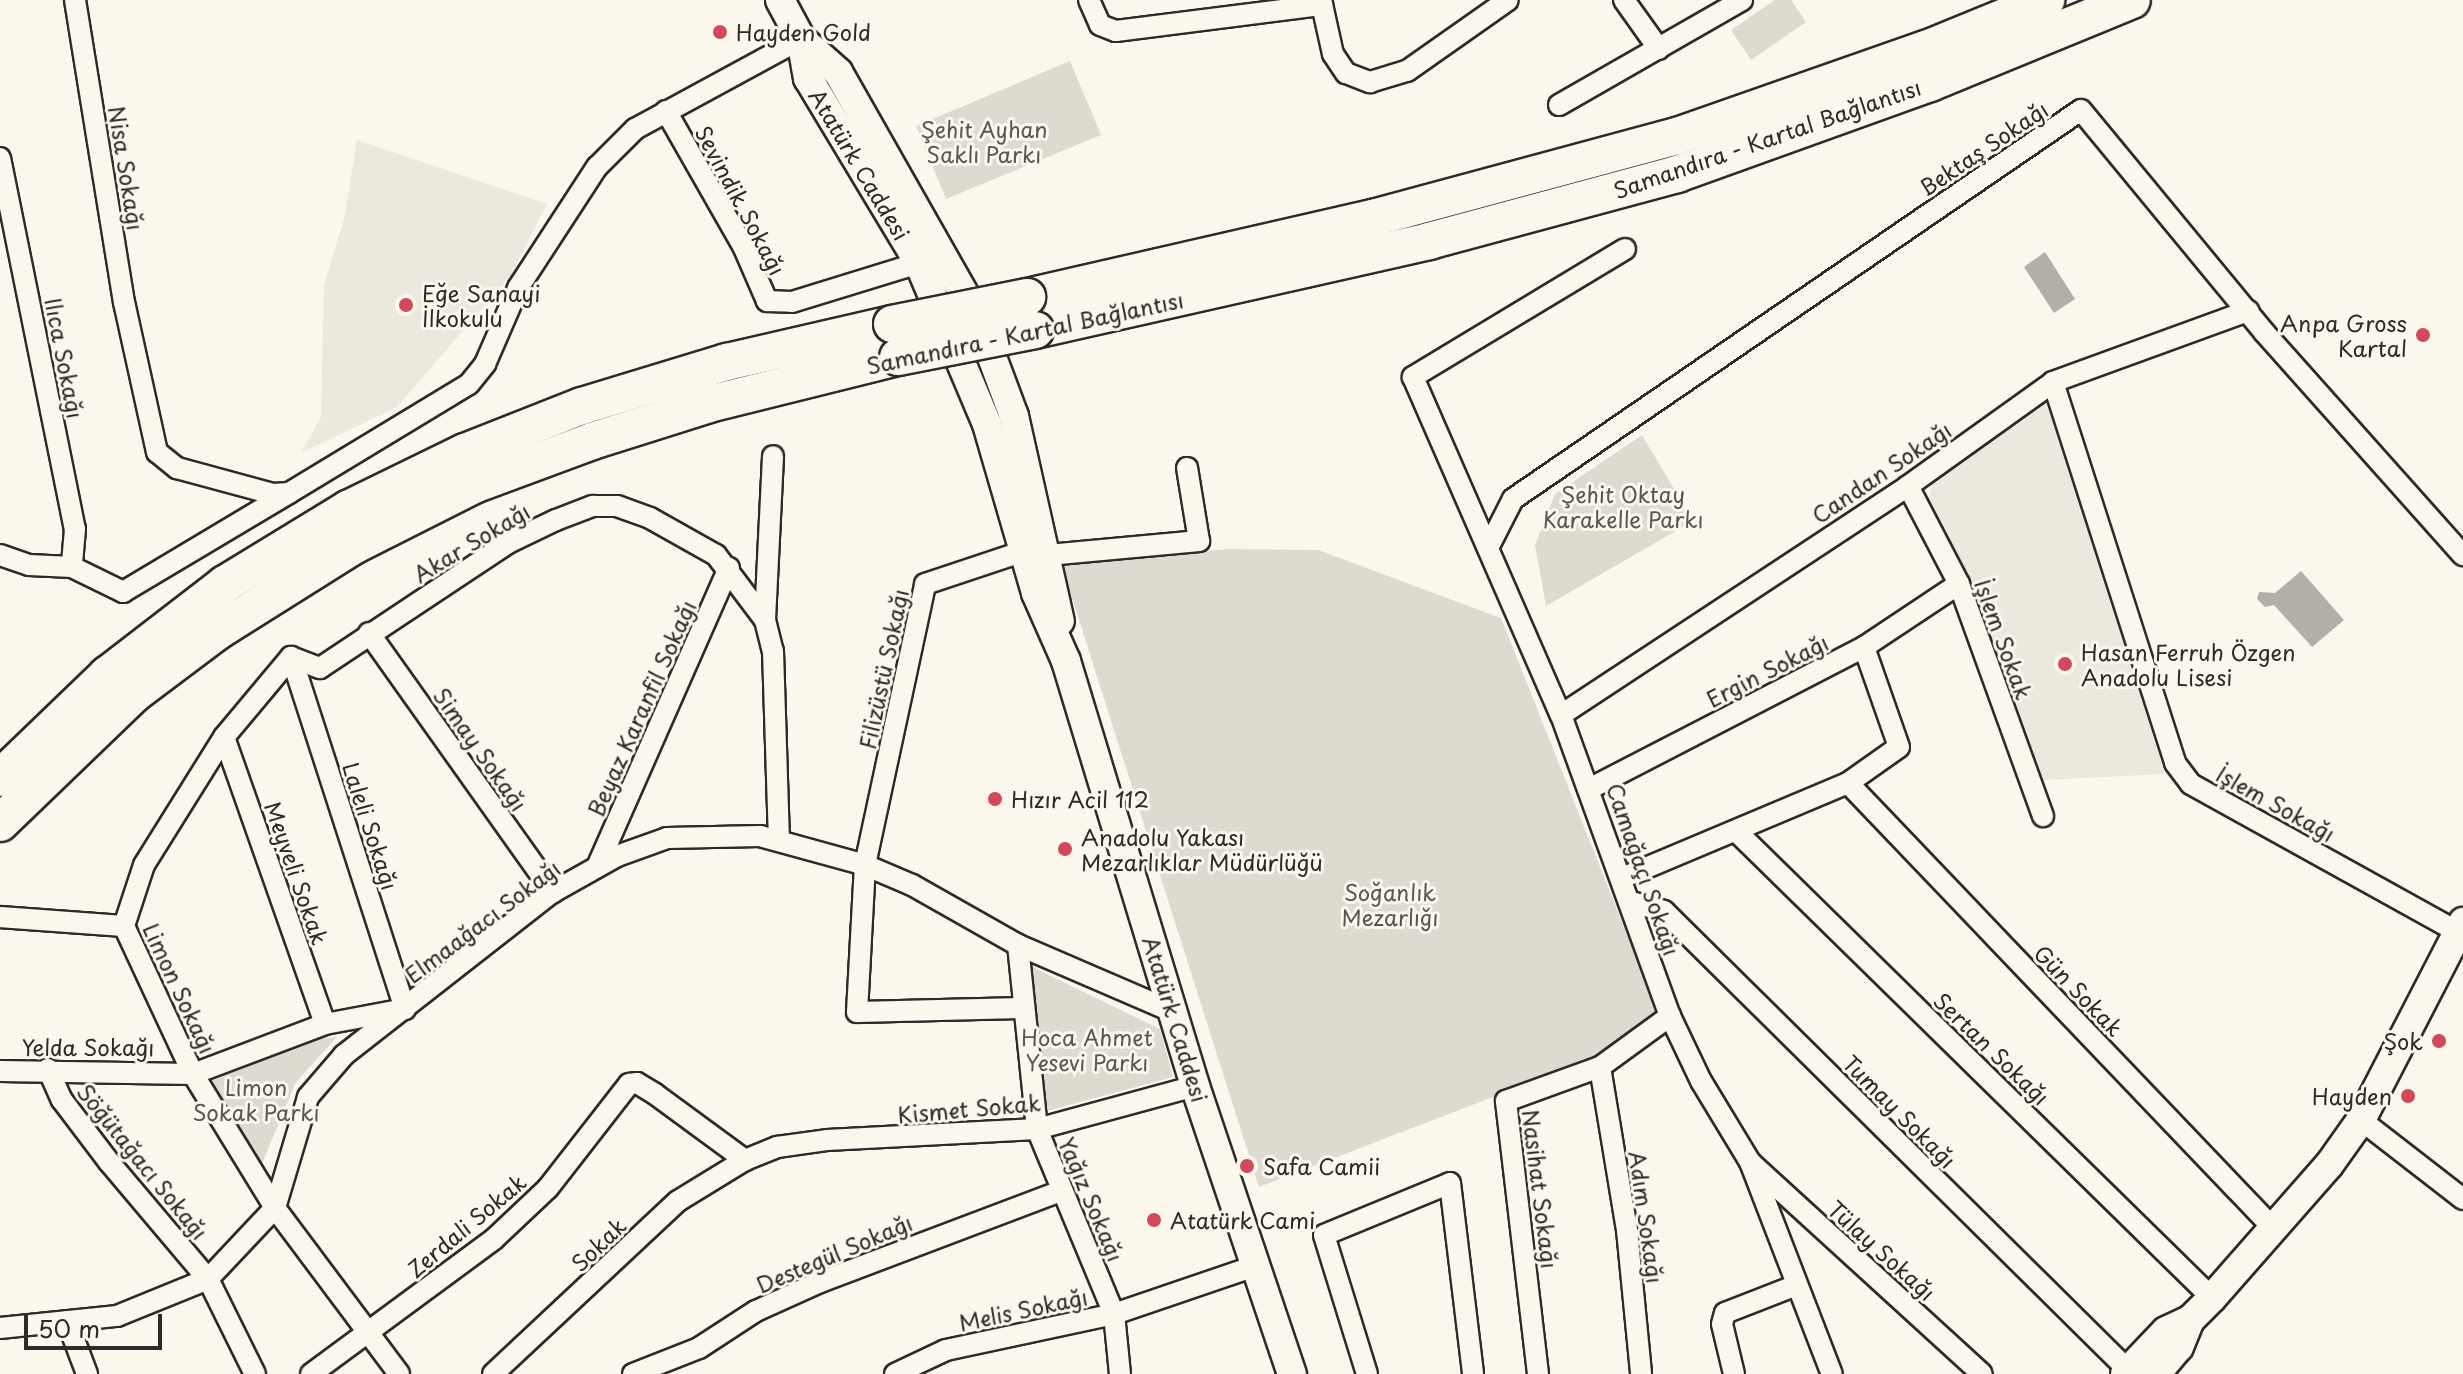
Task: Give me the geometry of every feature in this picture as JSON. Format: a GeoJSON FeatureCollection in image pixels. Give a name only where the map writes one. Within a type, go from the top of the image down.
{"type":"FeatureCollection","features":[{"type":"Feature","properties":{"kind":"highway","name":"Samandıra - Kartal Bağlantısı"},"geometry":{"type":"LineString","coordinates":[[1031,314],[1662,140],[1885,64],[2046,0]]}},
{"type":"Feature","properties":{"kind":"highway","name":"Samandıra - Kartal Bağlantısı"},"geometry":{"type":"LineString","coordinates":[[0,778],[107,675],[225,584],[348,509],[465,452],[582,406],[727,362],[895,341],[1429,241],[1677,174],[1930,83],[2132,0]]}},
{"type":"Feature","properties":{"kind":"highway","name":"Samandıra - Kartal Bağlantısı"},"geometry":{"type":"LineString","coordinates":[[0,823],[134,694],[218,631],[353,546],[474,485],[592,441],[895,341]]}},
{"type":"Feature","properties":{"kind":"street","name":"Nisa Sokağı"},"geometry":{"type":"LineString","coordinates":[[75,0],[134,344],[157,452],[177,468],[248,489],[289,493]]}},
{"type":"Feature","properties":{"kind":"street"},"geometry":{"type":"LineString","coordinates":[[0,555],[29,565],[72,567],[123,592],[469,384],[566,209],[635,129],[801,39],[780,0]]}},
{"type":"Feature","properties":{"kind":"street"},"geometry":{"type":"LineString","coordinates":[[1089,0],[1100,25],[1116,31],[1322,3],[1333,54],[1346,73],[1370,82],[1407,71],[1482,7],[1508,0]]}},
{"type":"Feature","properties":{"kind":"street"},"geometry":{"type":"LineString","coordinates":[[1624,0],[1659,49]]}},
{"type":"Feature","properties":{"kind":"street"},"geometry":{"type":"LineString","coordinates":[[1559,105],[1742,0]]}},
{"type":"Feature","properties":{"kind":"street","name":"Atatürk Caddesi"},"geometry":{"type":"LineString","coordinates":[[801,39],[808,78],[919,263],[987,424],[1036,553],[1066,661],[1176,1013],[1195,1086],[1292,1374]]}},
{"type":"Feature","properties":{"kind":"street","name":"Atatürk Caddesi"},"geometry":{"type":"LineString","coordinates":[[801,39],[838,72],[977,317],[1014,416],[1036,553]]}},
{"type":"Feature","properties":{"kind":"street","name":"Bektaş Sokağı"},"geometry":{"type":"LineString","coordinates":[[1488,548],[1513,499],[2081,110],[2248,311],[2463,555]]}},
{"type":"Feature","properties":{"kind":"street","name":"Sevindik Sokağı"},"geometry":{"type":"LineString","coordinates":[[666,111],[744,248],[767,301],[792,302],[919,263]]}},
{"type":"Feature","properties":{"kind":"street","name":"Ilıca Sokağı"},"geometry":{"type":"LineString","coordinates":[[0,158],[75,529],[72,567]]}},
{"type":"Feature","properties":{"kind":"street","name":"Camağaçı Sokağı"},"geometry":{"type":"LineString","coordinates":[[1625,249],[1413,377],[1591,788],[1670,1016],[1701,1081],[1750,1162],[1832,1374]]}},
{"type":"Feature","properties":{"kind":"street","name":"Candan Sokağı"},"geometry":{"type":"LineString","coordinates":[[1561,715],[1908,486],[2053,382],[2248,311]]}},
{"type":"Feature","properties":{"kind":"street","name":"İşlem Sokağı"},"geometry":{"type":"LineString","coordinates":[[2053,382],[2175,763],[2191,784],[2461,927]]}},
{"type":"Feature","properties":{"kind":"street"},"geometry":{"type":"LineString","coordinates":[[765,620],[773,456]]}},
{"type":"Feature","properties":{"kind":"street"},"geometry":{"type":"LineString","coordinates":[[1036,553],[1199,541],[1187,468]]}},
{"type":"Feature","properties":{"kind":"street","name":"İşlem Sokak"},"geometry":{"type":"LineString","coordinates":[[1908,486],[1959,584],[2043,816]]}},
{"type":"Feature","properties":{"kind":"street","name":"Akar Sokağı"},"geometry":{"type":"LineString","coordinates":[[291,657],[320,668],[508,543],[593,506],[617,506],[650,518],[729,568],[765,620],[773,651],[779,841]]}},
{"type":"Feature","properties":{"kind":"street","name":"Filizüstü Sokağı"},"geometry":{"type":"LineString","coordinates":[[865,865],[925,584],[1036,553]]}},
{"type":"Feature","properties":{"kind":"street","name":"Beyaz Karanfil Sokağı"},"geometry":{"type":"LineString","coordinates":[[597,867],[729,568]]}},
{"type":"Feature","properties":{"kind":"street","name":"Ergin Sokağı"},"geometry":{"type":"LineString","coordinates":[[1591,788],[1864,647],[1959,584]]}},
{"type":"Feature","properties":{"kind":"street","name":"Simay Sokağı"},"geometry":{"type":"LineString","coordinates":[[369,633],[553,892]]}},
{"type":"Feature","properties":{"kind":"street"},"geometry":{"type":"LineString","coordinates":[[1622,878],[1848,783],[1899,747],[1864,647]]}},
{"type":"Feature","properties":{"kind":"street","name":"Limon Sokağı"},"geometry":{"type":"LineString","coordinates":[[291,657],[224,737],[144,865],[124,926],[193,1074],[275,1208],[366,1335],[399,1374]]}},
{"type":"Feature","properties":{"kind":"street","name":"Laleli Sokağı"},"geometry":{"type":"LineString","coordinates":[[291,657],[405,1009]]}},
{"type":"Feature","properties":{"kind":"street","name":"Meyveli Sokak"},"geometry":{"type":"LineString","coordinates":[[224,737],[325,1024]]}},
{"type":"Feature","properties":{"kind":"street","name":"Gün Sokak"},"geometry":{"type":"LineString","coordinates":[[1848,783],[2275,1230]]}},
{"type":"Feature","properties":{"kind":"street","name":"Sertan Sokağı"},"geometry":{"type":"LineString","coordinates":[[1737,832],[2212,1298]]}},
{"type":"Feature","properties":{"kind":"street","name":"Elmaağacı Sokağı"},"geometry":{"type":"LineString","coordinates":[[208,1279],[275,1208],[308,1097],[344,1055],[553,892],[597,867],[667,838],[717,834],[779,841],[865,865],[912,885],[1018,945],[1176,1013]]}},
{"type":"Feature","properties":{"kind":"street"},"geometry":{"type":"LineString","coordinates":[[865,865],[857,1012],[1022,1008]]}},
{"type":"Feature","properties":{"kind":"street","name":"Tumay Sokağı"},"geometry":{"type":"LineString","coordinates":[[1631,902],[1664,911],[2126,1372]]}},
{"type":"Feature","properties":{"kind":"street"},"geometry":{"type":"LineString","coordinates":[[0,917],[124,926]]}},
{"type":"Feature","properties":{"kind":"street"},"geometry":{"type":"LineString","coordinates":[[2126,1372],[2166,1331],[2190,1320],[2212,1298],[2275,1230],[2361,1120],[2461,927]]}},
{"type":"Feature","properties":{"kind":"street","name":"Yağız Sokağı"},"geometry":{"type":"LineString","coordinates":[[1018,945],[1022,1008],[1037,1129],[1114,1314],[1120,1374]]}},
{"type":"Feature","properties":{"kind":"street","name":"Yelda Sokağı"},"geometry":{"type":"LineString","coordinates":[[0,1071],[48,1069],[193,1074],[325,1024],[405,1009]]}},
{"type":"Feature","properties":{"kind":"street","name":"Nasihat Sokağı"},"geometry":{"type":"LineString","coordinates":[[1538,1374],[1506,1101],[1600,1067],[1670,1016]]}},
{"type":"Feature","properties":{"kind":"street","name":"Adım Sokağı"},"geometry":{"type":"LineString","coordinates":[[1600,1067],[1627,1230],[1641,1374]]}},
{"type":"Feature","properties":{"kind":"street","name":"Söğütağacı Sokağı"},"geometry":{"type":"LineString","coordinates":[[48,1069],[62,1100],[109,1162],[208,1279],[255,1374]]}},
{"type":"Feature","properties":{"kind":"street","name":"Zerdali Sokak"},"geometry":{"type":"LineString","coordinates":[[311,1374],[494,1239],[548,1188],[629,1084],[637,1083],[655,1094],[745,1160]]}},
{"type":"Feature","properties":{"kind":"street","name":"Kismet Sokak"},"geometry":{"type":"LineString","coordinates":[[745,1160],[777,1147],[827,1140],[1037,1129],[1195,1086]]}},
{"type":"Feature","properties":{"kind":"street"},"geometry":{"type":"LineString","coordinates":[[2361,1120],[2463,1199]]}},
{"type":"Feature","properties":{"kind":"street","name":"Sokak"},"geometry":{"type":"LineString","coordinates":[[493,1374],[678,1201],[745,1160]]}},
{"type":"Feature","properties":{"kind":"street","name":"Tülay Sokağı"},"geometry":{"type":"LineString","coordinates":[[1750,1162],[1982,1374]]}},
{"type":"Feature","properties":{"kind":"street"},"geometry":{"type":"LineString","coordinates":[[1367,1374],[1324,1235],[1450,1183],[1473,1374]]}},
{"type":"Feature","properties":{"kind":"street","name":"Destegül Sokağı"},"geometry":{"type":"LineString","coordinates":[[633,1374],[699,1348],[756,1311],[820,1282],[1061,1191]]}},
{"type":"Feature","properties":{"kind":"street","name":"Melis Sokağı"},"geometry":{"type":"LineString","coordinates":[[895,1374],[946,1350],[1114,1314],[1255,1266]]}},
{"type":"Feature","properties":{"kind":"street"},"geometry":{"type":"LineString","coordinates":[[0,1328],[133,1312],[208,1279]]}},
{"type":"Feature","properties":{"kind":"street"},"geometry":{"type":"LineString","coordinates":[[1734,1374],[1722,1324],[1725,1313],[1797,1285]]}},
{"type":"Feature","properties":{"kind":"street"},"geometry":{"type":"LineString","coordinates":[[2156,1374],[2179,1347],[2190,1320]]}},
{"type":"Feature","properties":{"kind":"street"},"geometry":{"type":"LineString","coordinates":[[67,1321],[87,1374]]}},
{"type":"Feature","properties":{"kind":"shaded area","name":"Eğe Sanayi İlkokulu"},"geometry":{"type":"Polygon","coordinates":[[[357,140],[547,204],[511,275],[397,407],[301,453],[321,417],[324,285],[344,219],[357,140]]]}},
{"type":"Feature","properties":{"kind":"shaded area"},"geometry":{"type":"Polygon","coordinates":[[[2045,252],[2075,299],[2054,313],[2024,267],[2045,252]]]}},
{"type":"Feature","properties":{"kind":"shaded area","name":"Hasan Ferruh Özgen Anadolu Lisesi"},"geometry":{"type":"Polygon","coordinates":[[[2049,395],[2165,774],[2043,780],[1958,554],[1928,505],[1934,473],[2049,395]]]}},
{"type":"Feature","properties":{"kind":"shaded area"},"geometry":{"type":"Polygon","coordinates":[[[2301,571],[2344,620],[2312,647],[2274,605],[2265,607],[2257,599],[2259,592],[2275,593],[2301,571]]]}},
{"type":"Feature","properties":{"kind":"green space"},"geometry":{"type":"Polygon","coordinates":[[[1775,0],[1791,0],[1806,22],[1751,60],[1731,30],[1775,0]]]}},
{"type":"Feature","properties":{"kind":"green space","name":"Şehit Ayhan Saklı Parkı"},"geometry":{"type":"Polygon","coordinates":[[[1070,61],[1101,135],[946,199],[916,126],[1070,61]]]}},
{"type":"Feature","properties":{"kind":"green space","name":"Şehit Oktay Karakelle Parkı"},"geometry":{"type":"Polygon","coordinates":[[[1642,435],[1693,521],[1546,606],[1535,545],[1555,494],[1642,435]]]}},
{"type":"Feature","properties":{"kind":"green space","name":"Soğanlık Mezarlığı"},"geometry":{"type":"Polygon","coordinates":[[[1228,549],[1318,550],[1501,618],[1657,1010],[1647,1031],[1592,1059],[1259,1187],[1061,563],[1228,549]]]}},
{"type":"Feature","properties":{"kind":"green space","name":"Hoca Ahmet Yesevi Parkı"},"geometry":{"type":"Polygon","coordinates":[[[1024,963],[1160,1029],[1173,1077],[1047,1111],[1024,963]]]}},
{"type":"Feature","properties":{"kind":"green space","name":"Limon Sokak Parkı"},"geometry":{"type":"Polygon","coordinates":[[[337,1037],[296,1082],[261,1166],[209,1082],[318,1039],[337,1037]]]}},
{"type":"Feature","properties":{"kind":"place","name":"Hayden Gold"},"geometry":{"type":"Point","coordinates":[720,32]}},
{"type":"Feature","properties":{"kind":"place","name":"Eğe Sanayi İlkokulu"},"geometry":{"type":"Point","coordinates":[406,305]}},
{"type":"Feature","properties":{"kind":"place","name":"Anpa Gross Kartal"},"geometry":{"type":"Point","coordinates":[2423,335]}},
{"type":"Feature","properties":{"kind":"place","name":"Hasan Ferruh Özgen Anadolu Lisesi"},"geometry":{"type":"Point","coordinates":[2065,664]}},
{"type":"Feature","properties":{"kind":"place","name":"Hızır Acil 112"},"geometry":{"type":"Point","coordinates":[995,799]}},
{"type":"Feature","properties":{"kind":"place","name":"Anadolu Yakası Mezarlıklar Müdürlüğü"},"geometry":{"type":"Point","coordinates":[1065,849]}},
{"type":"Feature","properties":{"kind":"place","name":"Şok"},"geometry":{"type":"Point","coordinates":[2439,1041]}},
{"type":"Feature","properties":{"kind":"place","name":"Hayden"},"geometry":{"type":"Point","coordinates":[2408,1096]}},
{"type":"Feature","properties":{"kind":"place","name":"Safa Camii"},"geometry":{"type":"Point","coordinates":[1247,1166]}},
{"type":"Feature","properties":{"kind":"place","name":"Atatürk Cami"},"geometry":{"type":"Point","coordinates":[1154,1220]}}]}
